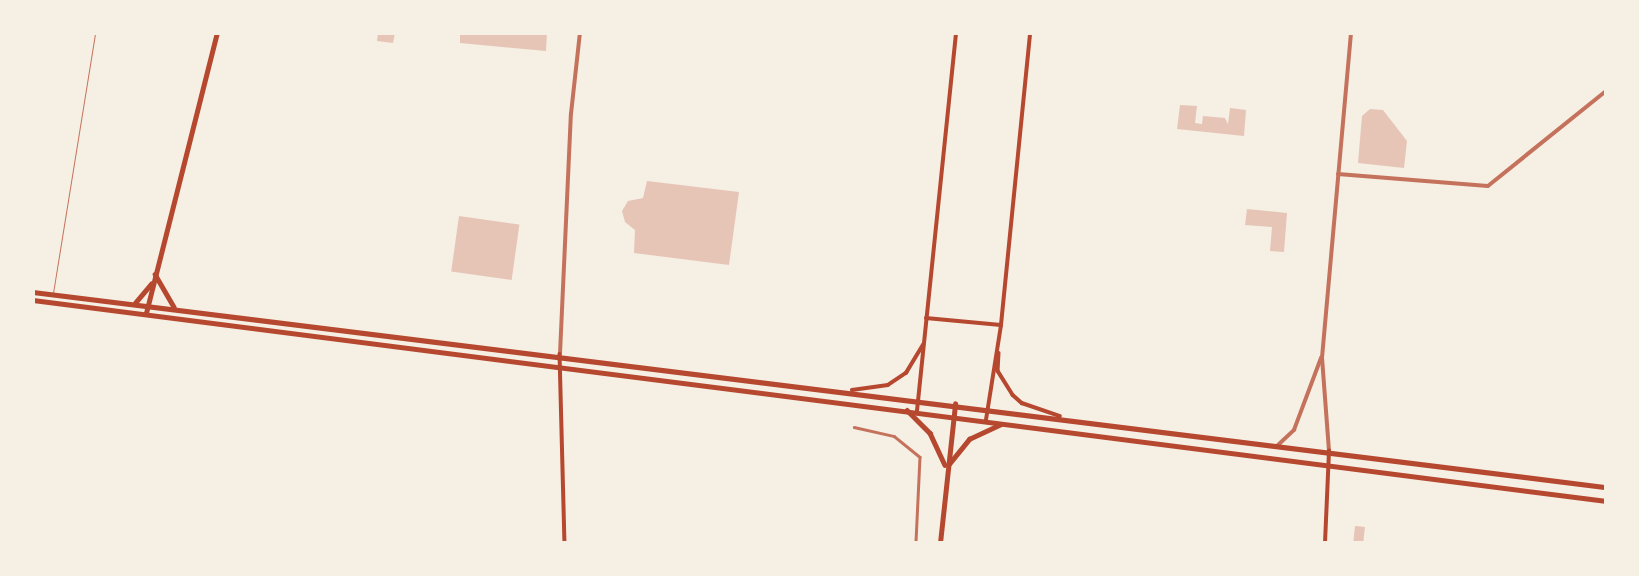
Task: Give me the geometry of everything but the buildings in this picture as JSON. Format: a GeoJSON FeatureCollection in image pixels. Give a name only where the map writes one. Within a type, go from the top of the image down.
{"type":"FeatureCollection","features":[{"type":"Feature","properties":{"kind":"main road"},"geometry":{"type":"LineString","coordinates":[[146,313],[218,33]]}},
{"type":"Feature","properties":{"kind":"main road"},"geometry":{"type":"LineString","coordinates":[[917,411],[956,33]]}},
{"type":"Feature","properties":{"kind":"main road"},"geometry":{"type":"LineString","coordinates":[[986,420],[1001,325],[1030,33]]}},
{"type":"Feature","properties":{"kind":"main road"},"geometry":{"type":"LineString","coordinates":[[135,303],[155,274]]}},
{"type":"Feature","properties":{"kind":"main road"},"geometry":{"type":"LineString","coordinates":[[155,274],[174,307]]}},
{"type":"Feature","properties":{"kind":"main road"},"geometry":{"type":"LineString","coordinates":[[33,292],[852,390],[1606,486]]}},
{"type":"Feature","properties":{"kind":"main road"},"geometry":{"type":"LineString","coordinates":[[33,300],[559,364],[1606,501]]}},
{"type":"Feature","properties":{"kind":"main road"},"geometry":{"type":"LineString","coordinates":[[926,318],[1001,325]]}},
{"type":"Feature","properties":{"kind":"main road"},"geometry":{"type":"LineString","coordinates":[[999,334],[998,368],[1003,382],[1023,403],[1060,416]]}},
{"type":"Feature","properties":{"kind":"main road"},"geometry":{"type":"LineString","coordinates":[[852,390],[888,385],[906,373],[924,344]]}},
{"type":"Feature","properties":{"kind":"main road"},"geometry":{"type":"LineString","coordinates":[[560,354],[565,543]]}},
{"type":"Feature","properties":{"kind":"main road"},"geometry":{"type":"LineString","coordinates":[[940,543],[956,404]]}},
{"type":"Feature","properties":{"kind":"main road"},"geometry":{"type":"LineString","coordinates":[[906,410],[938,444],[947,468]]}},
{"type":"Feature","properties":{"kind":"main road"},"geometry":{"type":"LineString","coordinates":[[947,468],[969,439],[1004,422]]}},
{"type":"Feature","properties":{"kind":"main road"},"geometry":{"type":"LineString","coordinates":[[1325,543],[1329,451]]}},
{"type":"Feature","properties":{"kind":"street"},"geometry":{"type":"LineString","coordinates":[[560,354],[571,114],[580,33]]}},
{"type":"Feature","properties":{"kind":"street"},"geometry":{"type":"LineString","coordinates":[[1329,451],[1322,358],[1351,33]]}},
{"type":"Feature","properties":{"kind":"street"},"geometry":{"type":"LineString","coordinates":[[1338,174],[1488,186],[1606,91]]}},
{"type":"Feature","properties":{"kind":"street"},"geometry":{"type":"LineString","coordinates":[[1278,445],[1294,430],[1322,358]]}},
{"type":"Feature","properties":{"kind":"street"},"geometry":{"type":"LineString","coordinates":[[854,427],[894,436],[920,457],[916,543]]}},
{"type":"Feature","properties":{"kind":"lane"},"geometry":{"type":"LineString","coordinates":[[50,302],[95,33]]}}]}
